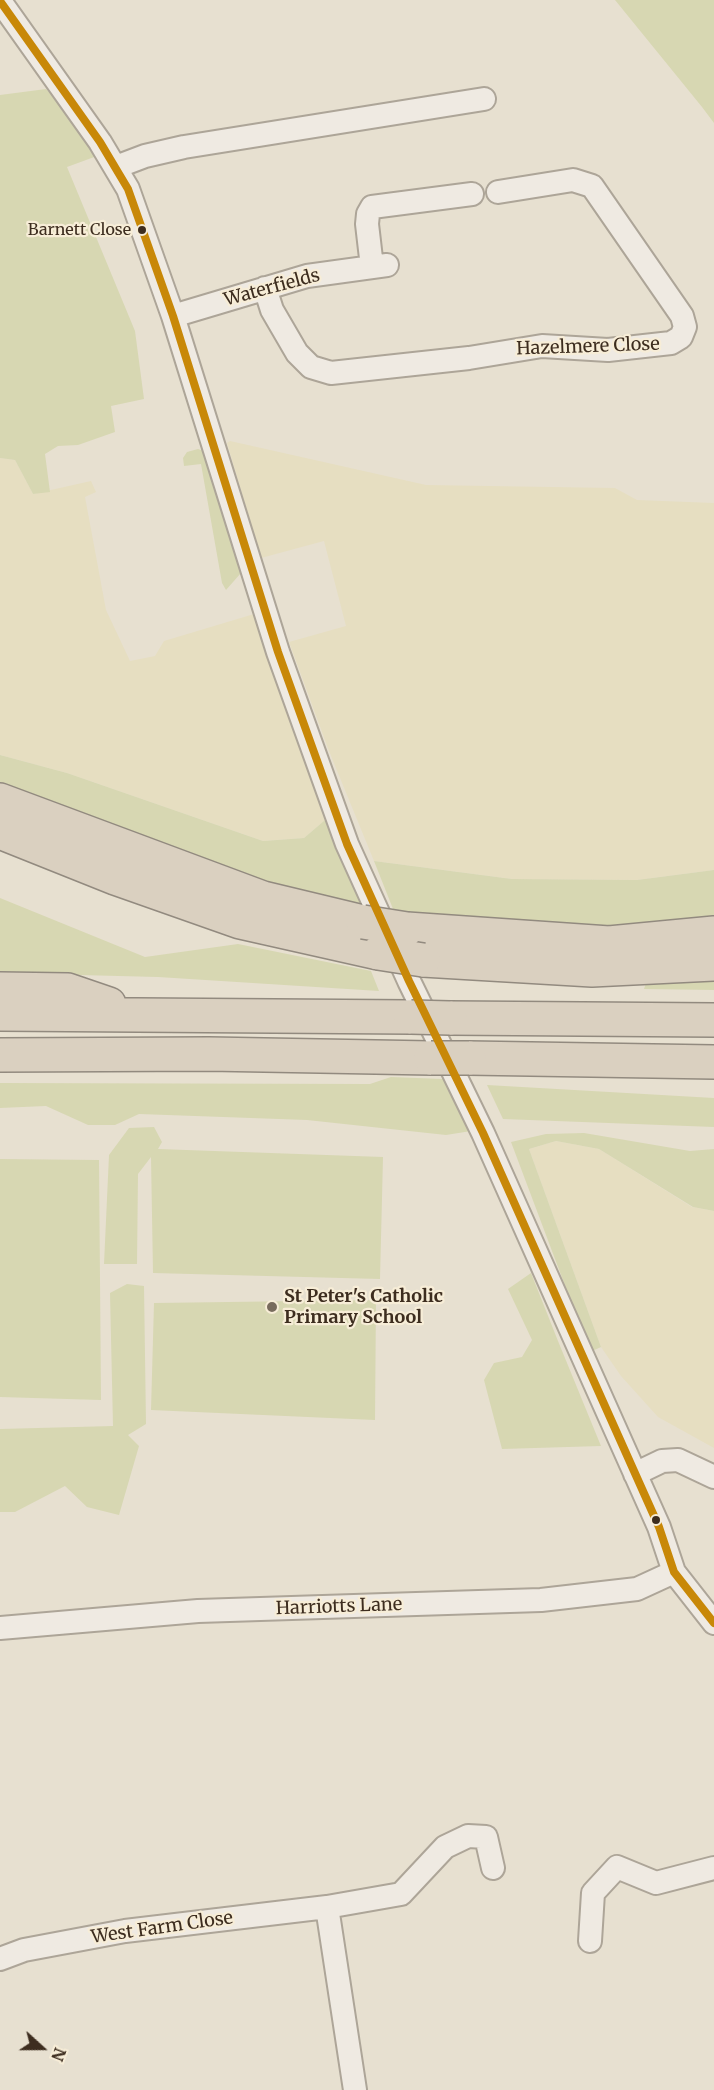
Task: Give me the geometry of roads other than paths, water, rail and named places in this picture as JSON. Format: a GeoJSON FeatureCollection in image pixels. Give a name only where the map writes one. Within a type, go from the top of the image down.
{"type":"FeatureCollection","features":[{"type":"Feature","properties":{"kind":"highway"},"geometry":{"type":"LineString","coordinates":[[0,800],[262,898],[363,921],[407,929],[609,943],[714,933]]}},
{"type":"Feature","properties":{"kind":"highway"},"geometry":{"type":"LineString","coordinates":[[0,832],[115,878],[240,922],[378,953],[423,960],[592,970],[714,964]]}},
{"type":"Feature","properties":{"kind":"highway"},"geometry":{"type":"LineString","coordinates":[[0,989],[68,990],[133,1013]]}},
{"type":"Feature","properties":{"kind":"highway"},"geometry":{"type":"LineString","coordinates":[[0,1014],[133,1013],[714,1020]]}},
{"type":"Feature","properties":{"kind":"highway"},"geometry":{"type":"LineString","coordinates":[[0,1054],[197,1054],[714,1062]]}},
{"type":"Feature","properties":{"kind":"street"},"geometry":{"type":"LineString","coordinates":[[0,1],[116,167],[139,214],[271,632],[320,775],[347,843],[404,970],[483,1133],[659,1527],[674,1572],[714,1623]]}},
{"type":"Feature","properties":{"kind":"street"},"geometry":{"type":"LineString","coordinates":[[116,167],[145,156],[184,147],[484,99]]}},
{"type":"Feature","properties":{"kind":"street","name":"Hazelmere Close"},"geometry":{"type":"LineString","coordinates":[[265,288],[272,310],[305,364],[331,373],[469,358],[542,346],[608,350],[671,343],[681,337],[685,327],[682,316],[592,186],[573,180],[498,192]]}},
{"type":"Feature","properties":{"kind":"street","name":"Waterfields"},"geometry":{"type":"LineString","coordinates":[[173,316],[307,276],[379,266],[367,224],[368,214],[372,207],[472,194]]}},
{"type":"Feature","properties":{"kind":"street"},"geometry":{"type":"LineString","coordinates":[[635,1474],[663,1461],[678,1460],[714,1478]]}},
{"type":"Feature","properties":{"kind":"street","name":"Harriotts Lane"},"geometry":{"type":"LineString","coordinates":[[0,1628],[198,1611],[541,1600],[637,1589],[674,1572]]}},
{"type":"Feature","properties":{"kind":"street","name":"West Farm Close"},"geometry":{"type":"LineString","coordinates":[[0,1959],[24,1950],[124,1931],[327,1907],[401,1894],[446,1847],[468,1836],[486,1838],[493,1868]]}},
{"type":"Feature","properties":{"kind":"street"},"geometry":{"type":"LineString","coordinates":[[590,1941],[593,1893],[617,1867],[656,1883],[714,1868]]}},
{"type":"Feature","properties":{"kind":"street"},"geometry":{"type":"LineString","coordinates":[[327,1907],[355,2090]]}},
{"type":"Feature","properties":{"kind":"place","name":"Barnett Close"},"geometry":{"type":"Point","coordinates":[142,230]}},
{"type":"Feature","properties":{"kind":"place","name":"St Peter's Catholic Primary School"},"geometry":{"type":"Point","coordinates":[272,1307]}}]}
